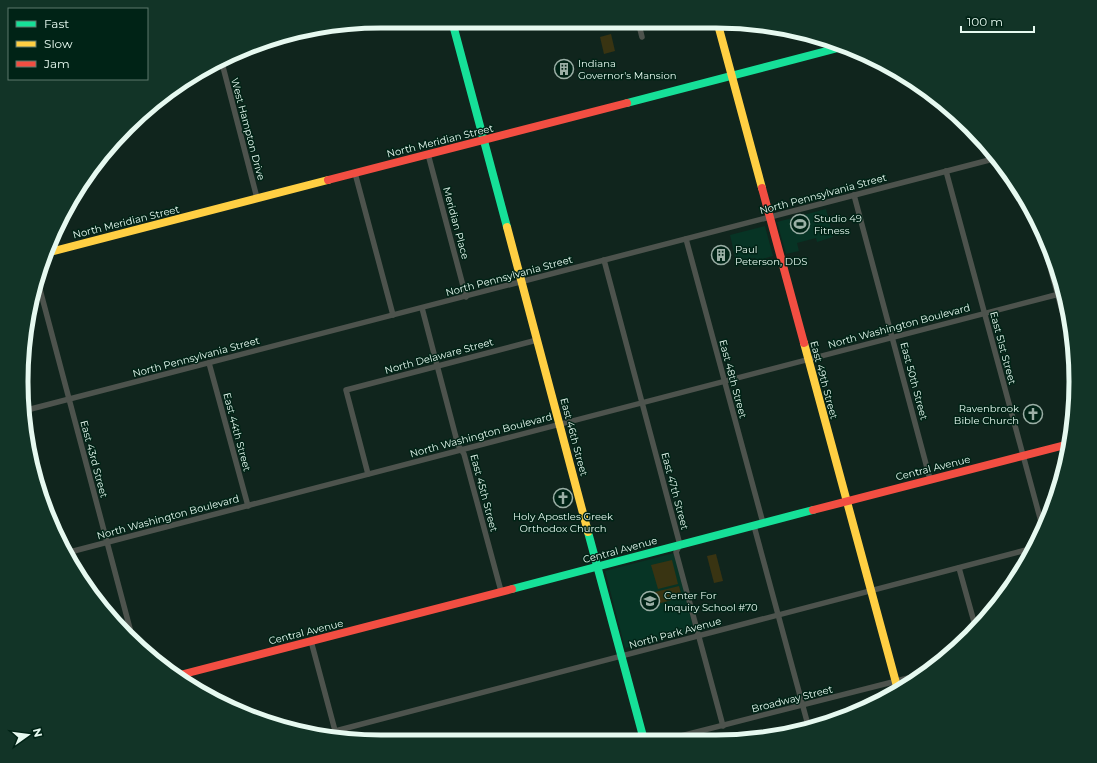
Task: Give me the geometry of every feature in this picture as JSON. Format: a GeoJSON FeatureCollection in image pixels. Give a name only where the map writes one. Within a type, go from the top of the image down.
{"type":"FeatureCollection","features":[{"type":"Feature","properties":{"kind":"main road","name":"East 46th Street"},"geometry":{"type":"LineString","coordinates":[[454,28],[643,735]]}},
{"type":"Feature","properties":{"kind":"main road","name":"East 49th Street"},"geometry":{"type":"LineString","coordinates":[[719,28],[896,685]]}},
{"type":"Feature","properties":{"kind":"main road","name":"North Meridian Street"},"geometry":{"type":"LineString","coordinates":[[53,251],[834,49]]}},
{"type":"Feature","properties":{"kind":"main road","name":"Central Avenue"},"geometry":{"type":"LineString","coordinates":[[184,674],[1063,446]]}},
{"type":"Feature","properties":{"kind":"street"},"geometry":{"type":"LineString","coordinates":[[640,28],[642,37]]}},
{"type":"Feature","properties":{"kind":"street","name":"West Hampton Drive"},"geometry":{"type":"LineString","coordinates":[[222,65],[257,198]]}},
{"type":"Feature","properties":{"kind":"street","name":"Meridian Place"},"geometry":{"type":"LineString","coordinates":[[428,154],[466,296]]}},
{"type":"Feature","properties":{"kind":"street","name":"North Pennsylvania Street"},"geometry":{"type":"LineString","coordinates":[[29,409],[991,160]]}},
{"type":"Feature","properties":{"kind":"street","name":"East 51st Street"},"geometry":{"type":"LineString","coordinates":[[946,171],[1041,520]]}},
{"type":"Feature","properties":{"kind":"street"},"geometry":{"type":"LineString","coordinates":[[355,173],[393,315]]}},
{"type":"Feature","properties":{"kind":"street","name":"East 50th Street"},"geometry":{"type":"LineString","coordinates":[[854,195],[930,479]]}},
{"type":"Feature","properties":{"kind":"street","name":"East 48th Street"},"geometry":{"type":"LineString","coordinates":[[686,239],[763,523]]}},
{"type":"Feature","properties":{"kind":"street","name":"East 47th Street"},"geometry":{"type":"LineString","coordinates":[[604,260],[680,545],[676,552],[723,726]]}},
{"type":"Feature","properties":{"kind":"street","name":"East 43rd Street"},"geometry":{"type":"LineString","coordinates":[[40,290],[130,629]]}},
{"type":"Feature","properties":{"kind":"street","name":"North Washington Boulevard"},"geometry":{"type":"LineString","coordinates":[[71,552],[1058,294]]}},
{"type":"Feature","properties":{"kind":"street","name":"East 45th Street"},"geometry":{"type":"LineString","coordinates":[[422,308],[437,366],[461,449],[464,454],[501,592]]}},
{"type":"Feature","properties":{"kind":"street","name":"North Delaware Street"},"geometry":{"type":"LineString","coordinates":[[368,474],[346,390],[537,340]]}},
{"type":"Feature","properties":{"kind":"street","name":"East 44th Street"},"geometry":{"type":"LineString","coordinates":[[210,363],[248,506]]}},
{"type":"Feature","properties":{"kind":"street"},"geometry":{"type":"LineString","coordinates":[[754,526],[807,723]]}},
{"type":"Feature","properties":{"kind":"street","name":"North Park Avenue"},"geometry":{"type":"LineString","coordinates":[[336,731],[1026,550]]}},
{"type":"Feature","properties":{"kind":"street"},"geometry":{"type":"LineString","coordinates":[[959,568],[974,622]]}},
{"type":"Feature","properties":{"kind":"street"},"geometry":{"type":"LineString","coordinates":[[312,641],[336,731]]}},
{"type":"Feature","properties":{"kind":"street","name":"Broadway Street"},"geometry":{"type":"LineString","coordinates":[[686,735],[907,678]]}},
{"type":"Feature","properties":{"kind":"shaded area"},"geometry":{"type":"Polygon","coordinates":[[[611,34],[615,51],[604,54],[600,37],[611,34]]]}},
{"type":"Feature","properties":{"kind":"shaded area"},"geometry":{"type":"Polygon","coordinates":[[[826,209],[833,237],[817,242],[816,238],[797,243],[799,251],[786,254],[777,222],[826,209]]]}},
{"type":"Feature","properties":{"kind":"shaded area"},"geometry":{"type":"Polygon","coordinates":[[[765,226],[773,256],[756,261],[755,258],[736,261],[730,235],[765,226]]]}},
{"type":"Feature","properties":{"kind":"shaded area","name":"Center For Inquiry School #70"},"geometry":{"type":"Polygon","coordinates":[[[674,553],[694,630],[625,648],[605,571],[674,553]]]}},
{"type":"Feature","properties":{"kind":"shaded area"},"geometry":{"type":"Polygon","coordinates":[[[716,554],[723,581],[714,583],[707,556],[716,554]]]}},
{"type":"Feature","properties":{"kind":"shaded area"},"geometry":{"type":"Polygon","coordinates":[[[672,560],[678,584],[658,589],[651,565],[672,560]]]}},
{"type":"Feature","properties":{"kind":"shaded area"},"geometry":{"type":"Polygon","coordinates":[[[679,586],[682,597],[654,605],[651,593],[679,586]]]}},
{"type":"Feature","properties":{"kind":"traffic: fast"},"geometry":{"type":"LineString","coordinates":[[454,28],[507,227]]}},
{"type":"Feature","properties":{"kind":"traffic: fast"},"geometry":{"type":"LineString","coordinates":[[627,103],[834,49]]}},
{"type":"Feature","properties":{"kind":"traffic: fast"},"geometry":{"type":"LineString","coordinates":[[512,589],[813,510]]}},
{"type":"Feature","properties":{"kind":"traffic: fast"},"geometry":{"type":"LineString","coordinates":[[588,532],[643,735]]}},
{"type":"Feature","properties":{"kind":"traffic: slow"},"geometry":{"type":"LineString","coordinates":[[719,28],[762,188]]}},
{"type":"Feature","properties":{"kind":"traffic: slow"},"geometry":{"type":"LineString","coordinates":[[53,251],[328,180]]}},
{"type":"Feature","properties":{"kind":"traffic: slow"},"geometry":{"type":"LineString","coordinates":[[507,227],[588,532]]}},
{"type":"Feature","properties":{"kind":"traffic: slow"},"geometry":{"type":"LineString","coordinates":[[804,343],[897,685]]}},
{"type":"Feature","properties":{"kind":"traffic: jam"},"geometry":{"type":"LineString","coordinates":[[328,180],[627,103]]}},
{"type":"Feature","properties":{"kind":"traffic: jam"},"geometry":{"type":"LineString","coordinates":[[762,188],[804,343]]}},
{"type":"Feature","properties":{"kind":"traffic: jam"},"geometry":{"type":"LineString","coordinates":[[813,510],[1063,446]]}},
{"type":"Feature","properties":{"kind":"traffic: jam"},"geometry":{"type":"LineString","coordinates":[[184,674],[512,589]]}},
{"type":"Feature","properties":{"kind":"place","name":"Indiana Governor's Mansion"},"geometry":{"type":"Point","coordinates":[564,69]}},
{"type":"Feature","properties":{"kind":"place","name":"Studio 49 Fitness"},"geometry":{"type":"Point","coordinates":[800,224]}},
{"type":"Feature","properties":{"kind":"place","name":"Paul Peterson, DDS"},"geometry":{"type":"Point","coordinates":[721,255]}},
{"type":"Feature","properties":{"kind":"place","name":"Ravenbrook Bible Church"},"geometry":{"type":"Point","coordinates":[1033,414]}},
{"type":"Feature","properties":{"kind":"place","name":"Holy Apostles Greek Orthodox Church"},"geometry":{"type":"Point","coordinates":[563,498]}},
{"type":"Feature","properties":{"kind":"place","name":"Center For Inquiry School #70"},"geometry":{"type":"Point","coordinates":[650,601]}}]}
